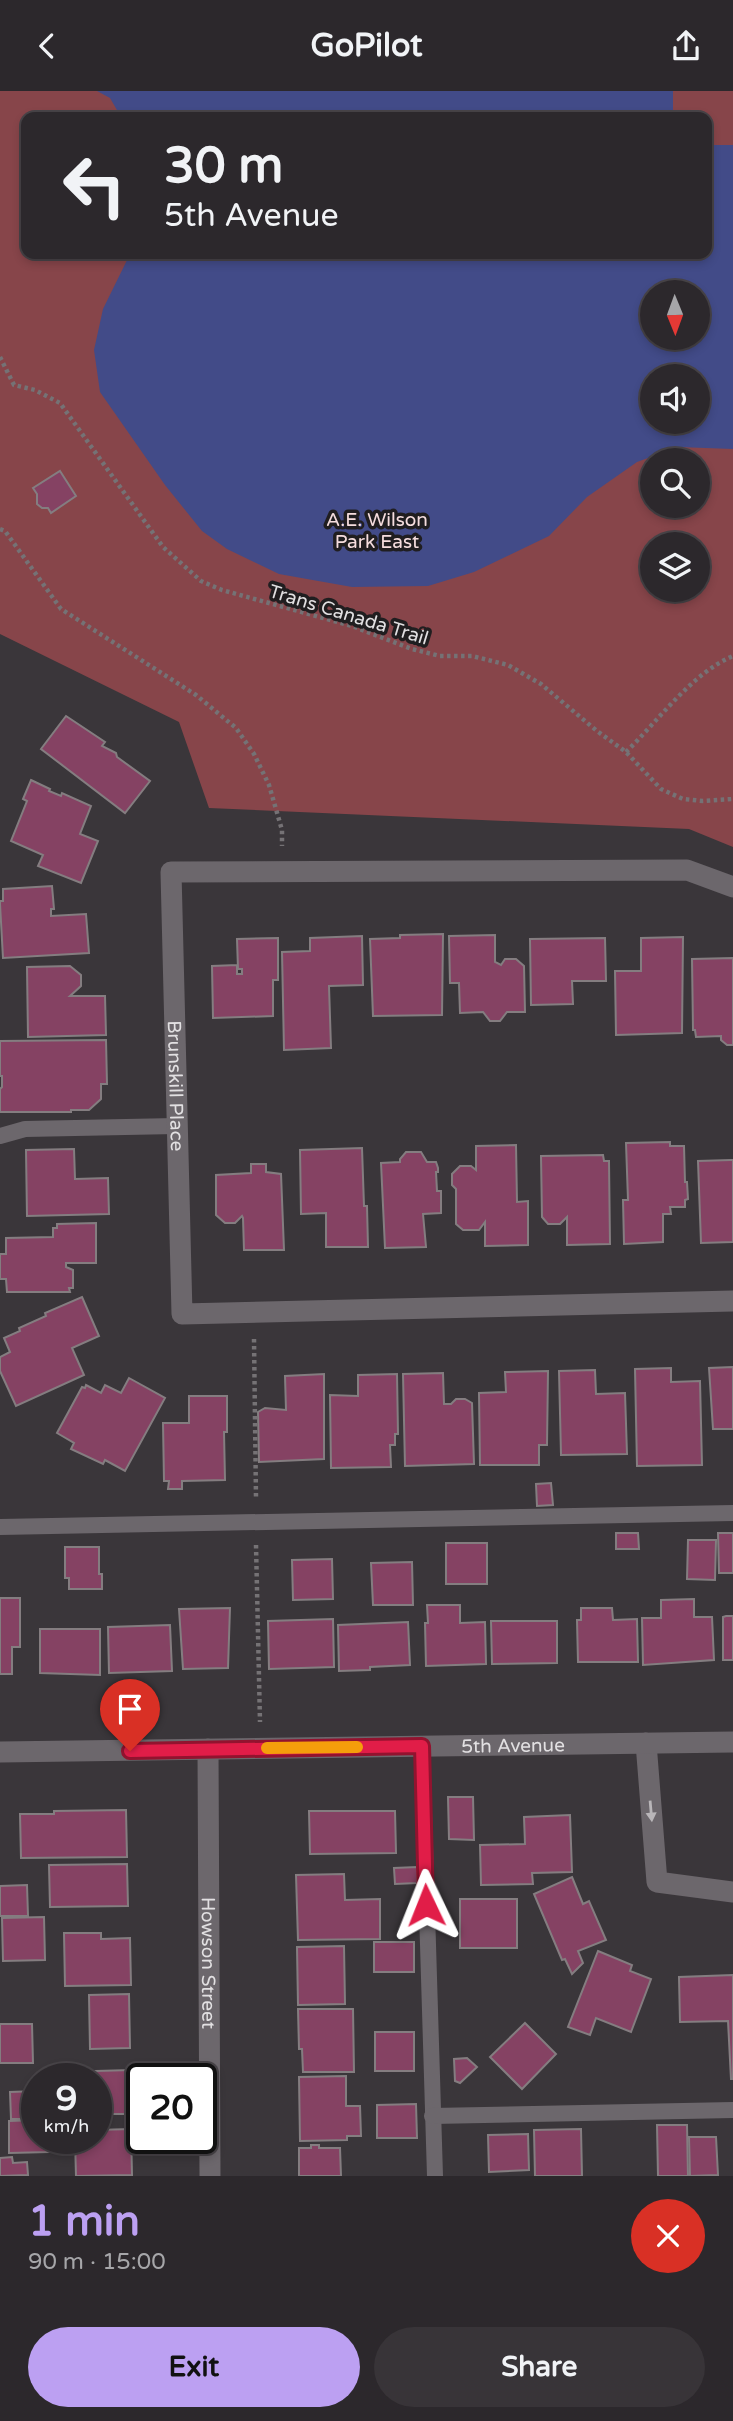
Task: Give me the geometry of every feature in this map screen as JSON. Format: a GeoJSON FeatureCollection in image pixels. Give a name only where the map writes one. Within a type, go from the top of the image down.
{"type":"FeatureCollection","features":[{"type":"Feature","properties":{"kind":"street","name":"Brunskill Place"},"geometry":{"type":"LineString","coordinates":[[733,887],[687,870],[172,872],[181,1314],[733,1301]]}},
{"type":"Feature","properties":{"kind":"street","name":"5th Avenue"},"geometry":{"type":"LineString","coordinates":[[0,1752],[733,1742]]}},
{"type":"Feature","properties":{"kind":"street"},"geometry":{"type":"LineString","coordinates":[[646,1744],[657,1882],[733,1892]]}},
{"type":"Feature","properties":{"kind":"street","name":"Howson Street"},"geometry":{"type":"LineString","coordinates":[[208,1749],[210,2176]]}},
{"type":"Feature","properties":{"kind":"lane"},"geometry":{"type":"LineString","coordinates":[[0,1136],[24,1129],[176,1126]]}},
{"type":"Feature","properties":{"kind":"lane"},"geometry":{"type":"LineString","coordinates":[[0,1527],[733,1513]]}},
{"type":"Feature","properties":{"kind":"lane"},"geometry":{"type":"LineString","coordinates":[[422,1746],[435,2176]]}},
{"type":"Feature","properties":{"kind":"lane"},"geometry":{"type":"LineString","coordinates":[[432,2116],[733,2110]]}},
{"type":"Feature","properties":{"kind":"path","name":"Trans Canada Trail"},"geometry":{"type":"LineString","coordinates":[[0,358],[14,386],[35,390],[60,403],[163,547],[201,581],[222,590],[352,626],[412,649],[440,656],[472,656],[508,665],[541,684],[626,752],[661,789],[683,799],[733,799]]}},
{"type":"Feature","properties":{"kind":"path"},"geometry":{"type":"LineString","coordinates":[[0,539],[3,530]]}},
{"type":"Feature","properties":{"kind":"path"},"geometry":{"type":"LineString","coordinates":[[3,530],[61,609],[196,695],[236,727],[254,754],[269,785],[282,830],[283,871]]}},
{"type":"Feature","properties":{"kind":"path"},"geometry":{"type":"LineString","coordinates":[[626,752],[696,679],[718,662],[733,656]]}},
{"type":"Feature","properties":{"kind":"green space","name":"A.E. Wilson Park East"},"geometry":{"type":"Polygon","coordinates":[[[0,91],[733,91],[733,847],[689,829],[209,808],[179,722],[0,634],[0,91]]]}},
{"type":"Feature","properties":{"kind":"water"},"geometry":{"type":"Polygon","coordinates":[[[97,91],[673,91],[673,112],[118,112],[110,98],[97,91]]]}},
{"type":"Feature","properties":{"kind":"water"},"geometry":{"type":"Polygon","coordinates":[[[712,145],[733,145],[733,449],[640,448],[640,461],[587,497],[549,536],[474,572],[428,586],[352,587],[279,574],[227,549],[202,531],[165,485],[100,392],[94,350],[103,309],[128,259],[712,259],[712,145]]]}},
{"type":"Feature","properties":{"kind":"building"},"geometry":{"type":"Polygon","coordinates":[[[60,471],[76,496],[51,513],[48,508],[37,504],[37,494],[33,488],[60,471]]]}},
{"type":"Feature","properties":{"kind":"building"},"geometry":{"type":"Polygon","coordinates":[[[66,716],[105,742],[102,746],[116,753],[117,757],[150,781],[125,813],[41,749],[66,716]]]}},
{"type":"Feature","properties":{"kind":"building"},"geometry":{"type":"Polygon","coordinates":[[[31,780],[50,789],[49,791],[61,796],[62,793],[91,806],[80,834],[98,841],[81,883],[38,866],[43,855],[11,841],[27,801],[23,799],[31,780]]]}},
{"type":"Feature","properties":{"kind":"building"},"geometry":{"type":"Polygon","coordinates":[[[52,886],[54,909],[51,909],[51,916],[86,914],[89,953],[3,958],[0,901],[3,901],[3,889],[52,886]]]}},
{"type":"Feature","properties":{"kind":"building"},"geometry":{"type":"Polygon","coordinates":[[[443,934],[442,1015],[373,1016],[370,939],[443,934]]]}},
{"type":"Feature","properties":{"kind":"building"},"geometry":{"type":"Polygon","coordinates":[[[495,935],[495,962],[501,965],[505,959],[516,959],[524,966],[525,1012],[507,1012],[500,1021],[490,1021],[483,1012],[460,1013],[459,983],[450,983],[449,936],[495,935]]]}},
{"type":"Feature","properties":{"kind":"building"},"geometry":{"type":"Polygon","coordinates":[[[362,936],[363,985],[329,986],[331,1048],[284,1050],[282,952],[310,951],[310,938],[362,936]]]}},
{"type":"Feature","properties":{"kind":"building"},"geometry":{"type":"Polygon","coordinates":[[[683,937],[682,1033],[616,1035],[615,971],[641,971],[641,938],[683,937]]]}},
{"type":"Feature","properties":{"kind":"building"},"geometry":{"type":"Polygon","coordinates":[[[278,938],[278,980],[273,980],[273,1016],[213,1018],[212,966],[237,965],[237,974],[242,974],[242,969],[238,969],[237,939],[278,938]]]}},
{"type":"Feature","properties":{"kind":"building"},"geometry":{"type":"Polygon","coordinates":[[[605,938],[606,981],[572,981],[573,1004],[531,1005],[530,939],[605,938]]]}},
{"type":"Feature","properties":{"kind":"building"},"geometry":{"type":"Polygon","coordinates":[[[733,958],[733,1045],[727,1045],[721,1040],[721,1036],[696,1037],[693,1030],[692,959],[733,958]]]}},
{"type":"Feature","properties":{"kind":"building"},"geometry":{"type":"Polygon","coordinates":[[[70,966],[81,975],[81,986],[70,996],[105,996],[106,1035],[28,1037],[27,967],[70,966]]]}},
{"type":"Feature","properties":{"kind":"building"},"geometry":{"type":"Polygon","coordinates":[[[106,1040],[107,1084],[101,1084],[101,1099],[89,1110],[0,1112],[0,1041],[106,1040]]]}},
{"type":"Feature","properties":{"kind":"building"},"geometry":{"type":"Polygon","coordinates":[[[670,1142],[670,1146],[684,1146],[688,1199],[685,1200],[685,1207],[670,1207],[671,1214],[663,1214],[663,1242],[624,1244],[623,1200],[628,1200],[626,1143],[670,1142]]]}},
{"type":"Feature","properties":{"kind":"building"},"geometry":{"type":"Polygon","coordinates":[[[516,1145],[517,1202],[528,1201],[528,1245],[485,1246],[485,1222],[479,1230],[463,1230],[456,1224],[456,1189],[452,1185],[452,1174],[460,1166],[471,1166],[476,1170],[476,1146],[516,1145]]]}},
{"type":"Feature","properties":{"kind":"building"},"geometry":{"type":"Polygon","coordinates":[[[362,1148],[368,1247],[326,1247],[326,1213],[301,1214],[300,1150],[362,1148]]]}},
{"type":"Feature","properties":{"kind":"building"},"geometry":{"type":"Polygon","coordinates":[[[74,1149],[75,1179],[108,1178],[109,1214],[27,1216],[26,1150],[74,1149]]]}},
{"type":"Feature","properties":{"kind":"building"},"geometry":{"type":"Polygon","coordinates":[[[406,1152],[421,1152],[427,1162],[436,1162],[437,1191],[441,1191],[441,1213],[423,1214],[426,1247],[385,1248],[381,1163],[400,1162],[406,1152]]]}},
{"type":"Feature","properties":{"kind":"building"},"geometry":{"type":"Polygon","coordinates":[[[603,1155],[604,1161],[609,1161],[610,1244],[567,1245],[567,1217],[560,1224],[548,1224],[542,1217],[541,1156],[603,1155]]]}},
{"type":"Feature","properties":{"kind":"building"},"geometry":{"type":"Polygon","coordinates":[[[733,1160],[733,1242],[701,1243],[698,1161],[733,1160]]]}},
{"type":"Feature","properties":{"kind":"building"},"geometry":{"type":"Polygon","coordinates":[[[251,1164],[266,1164],[266,1172],[281,1174],[284,1250],[244,1250],[242,1216],[235,1223],[225,1223],[216,1215],[216,1175],[251,1173],[251,1164]]]}},
{"type":"Feature","properties":{"kind":"building"},"geometry":{"type":"Polygon","coordinates":[[[96,1223],[96,1263],[66,1263],[66,1267],[73,1270],[73,1288],[69,1288],[70,1292],[7,1292],[6,1279],[0,1279],[0,1254],[6,1254],[6,1238],[53,1237],[53,1228],[57,1228],[57,1224],[96,1223]]]}},
{"type":"Feature","properties":{"kind":"building"},"geometry":{"type":"Polygon","coordinates":[[[82,1297],[99,1336],[72,1348],[84,1375],[16,1406],[0,1371],[0,1357],[10,1352],[4,1338],[46,1316],[45,1313],[82,1297]]]}},
{"type":"Feature","properties":{"kind":"building"},"geometry":{"type":"Polygon","coordinates":[[[733,1367],[733,1429],[713,1429],[709,1368],[733,1367]]]}},
{"type":"Feature","properties":{"kind":"building"},"geometry":{"type":"Polygon","coordinates":[[[671,1368],[671,1382],[700,1381],[702,1465],[637,1466],[635,1369],[671,1368]]]}},
{"type":"Feature","properties":{"kind":"building"},"geometry":{"type":"Polygon","coordinates":[[[595,1370],[596,1394],[625,1393],[627,1454],[561,1455],[559,1371],[595,1370]]]}},
{"type":"Feature","properties":{"kind":"building"},"geometry":{"type":"Polygon","coordinates":[[[548,1371],[547,1445],[539,1445],[539,1465],[480,1465],[479,1393],[506,1392],[505,1372],[548,1371]]]}},
{"type":"Feature","properties":{"kind":"building"},"geometry":{"type":"Polygon","coordinates":[[[443,1373],[444,1404],[451,1404],[456,1399],[465,1399],[472,1403],[474,1464],[405,1466],[403,1374],[443,1373]]]}},
{"type":"Feature","properties":{"kind":"building"},"geometry":{"type":"Polygon","coordinates":[[[324,1374],[324,1459],[259,1462],[258,1412],[265,1408],[286,1410],[285,1376],[324,1374]]]}},
{"type":"Feature","properties":{"kind":"building"},"geometry":{"type":"Polygon","coordinates":[[[397,1374],[398,1434],[395,1434],[395,1445],[390,1445],[391,1467],[331,1468],[330,1395],[358,1396],[358,1375],[397,1374]]]}},
{"type":"Feature","properties":{"kind":"building"},"geometry":{"type":"Polygon","coordinates":[[[129,1378],[165,1398],[125,1471],[105,1460],[103,1464],[71,1449],[74,1443],[57,1433],[82,1387],[85,1388],[86,1385],[101,1393],[105,1385],[121,1393],[129,1378]]]}},
{"type":"Feature","properties":{"kind":"building"},"geometry":{"type":"Polygon","coordinates":[[[189,1396],[227,1396],[227,1432],[224,1432],[225,1480],[182,1481],[182,1489],[168,1489],[169,1481],[164,1481],[163,1423],[189,1423],[189,1396]]]}},
{"type":"Feature","properties":{"kind":"building"},"geometry":{"type":"Polygon","coordinates":[[[551,1483],[553,1505],[537,1506],[536,1484],[551,1483]]]}},
{"type":"Feature","properties":{"kind":"building"},"geometry":{"type":"Polygon","coordinates":[[[616,1533],[638,1533],[639,1549],[616,1549],[616,1533]]]}},
{"type":"Feature","properties":{"kind":"building"},"geometry":{"type":"Polygon","coordinates":[[[718,1533],[733,1533],[733,1573],[719,1573],[718,1533]]]}},
{"type":"Feature","properties":{"kind":"building"},"geometry":{"type":"Polygon","coordinates":[[[688,1540],[716,1540],[715,1580],[687,1579],[688,1540]]]}},
{"type":"Feature","properties":{"kind":"building"},"geometry":{"type":"Polygon","coordinates":[[[446,1543],[487,1543],[487,1584],[446,1584],[446,1543]]]}},
{"type":"Feature","properties":{"kind":"building"},"geometry":{"type":"Polygon","coordinates":[[[65,1547],[99,1547],[102,1589],[69,1589],[69,1578],[65,1578],[65,1547]]]}},
{"type":"Feature","properties":{"kind":"building"},"geometry":{"type":"Polygon","coordinates":[[[332,1559],[333,1599],[293,1600],[292,1560],[332,1559]]]}},
{"type":"Feature","properties":{"kind":"building"},"geometry":{"type":"Polygon","coordinates":[[[412,1562],[413,1605],[373,1605],[371,1563],[412,1562]]]}},
{"type":"Feature","properties":{"kind":"building"},"geometry":{"type":"Polygon","coordinates":[[[0,1598],[20,1598],[20,1647],[12,1647],[12,1674],[0,1674],[0,1598]]]}},
{"type":"Feature","properties":{"kind":"building"},"geometry":{"type":"Polygon","coordinates":[[[694,1599],[694,1617],[712,1617],[714,1660],[643,1665],[642,1618],[661,1618],[661,1600],[694,1599]]]}},
{"type":"Feature","properties":{"kind":"building"},"geometry":{"type":"Polygon","coordinates":[[[427,1605],[460,1605],[460,1623],[485,1622],[486,1664],[426,1666],[427,1605]]]}},
{"type":"Feature","properties":{"kind":"building"},"geometry":{"type":"Polygon","coordinates":[[[230,1608],[228,1668],[183,1669],[179,1609],[230,1608]]]}},
{"type":"Feature","properties":{"kind":"building"},"geometry":{"type":"Polygon","coordinates":[[[581,1608],[612,1608],[613,1620],[637,1619],[638,1662],[578,1662],[577,1620],[581,1620],[581,1608]]]}},
{"type":"Feature","properties":{"kind":"building"},"geometry":{"type":"Polygon","coordinates":[[[733,1616],[733,1660],[723,1660],[723,1617],[733,1616]]]}},
{"type":"Feature","properties":{"kind":"building"},"geometry":{"type":"Polygon","coordinates":[[[333,1619],[334,1667],[269,1669],[268,1621],[333,1619]]]}},
{"type":"Feature","properties":{"kind":"building"},"geometry":{"type":"Polygon","coordinates":[[[491,1621],[557,1621],[557,1663],[492,1664],[491,1621]]]}},
{"type":"Feature","properties":{"kind":"building"},"geometry":{"type":"Polygon","coordinates":[[[408,1622],[410,1665],[339,1671],[338,1625],[408,1622]]]}},
{"type":"Feature","properties":{"kind":"building"},"geometry":{"type":"Polygon","coordinates":[[[170,1625],[172,1671],[109,1673],[108,1627],[170,1625]]]}},
{"type":"Feature","properties":{"kind":"building"},"geometry":{"type":"Polygon","coordinates":[[[40,1629],[100,1629],[100,1675],[40,1673],[40,1629]]]}},
{"type":"Feature","properties":{"kind":"building"},"geometry":{"type":"Polygon","coordinates":[[[448,1797],[473,1797],[474,1840],[449,1839],[448,1797]]]}},
{"type":"Feature","properties":{"kind":"building"},"geometry":{"type":"Polygon","coordinates":[[[126,1810],[127,1857],[21,1858],[20,1814],[126,1810]]]}},
{"type":"Feature","properties":{"kind":"building"},"geometry":{"type":"Polygon","coordinates":[[[309,1811],[395,1811],[396,1853],[310,1854],[309,1811]]]}},
{"type":"Feature","properties":{"kind":"building"},"geometry":{"type":"Polygon","coordinates":[[[570,1815],[572,1872],[532,1873],[533,1884],[481,1885],[480,1845],[525,1844],[524,1817],[570,1815]]]}},
{"type":"Feature","properties":{"kind":"building"},"geometry":{"type":"Polygon","coordinates":[[[127,1864],[128,1906],[50,1907],[49,1865],[127,1864]]]}},
{"type":"Feature","properties":{"kind":"building"},"geometry":{"type":"Polygon","coordinates":[[[417,1867],[417,1883],[395,1884],[394,1868],[417,1867]]]}},
{"type":"Feature","properties":{"kind":"building"},"geometry":{"type":"Polygon","coordinates":[[[344,1874],[345,1900],[380,1899],[380,1939],[298,1940],[296,1875],[344,1874]]]}},
{"type":"Feature","properties":{"kind":"building"},"geometry":{"type":"Polygon","coordinates":[[[572,1877],[583,1904],[589,1901],[606,1940],[578,1951],[583,1963],[572,1974],[565,1959],[562,1960],[534,1894],[572,1877]]]}},
{"type":"Feature","properties":{"kind":"building"},"geometry":{"type":"Polygon","coordinates":[[[27,1885],[28,1916],[0,1916],[0,1886],[27,1885]]]}},
{"type":"Feature","properties":{"kind":"building"},"geometry":{"type":"Polygon","coordinates":[[[460,1899],[517,1899],[517,1948],[460,1948],[460,1899]]]}},
{"type":"Feature","properties":{"kind":"building"},"geometry":{"type":"Polygon","coordinates":[[[44,1917],[45,1960],[3,1961],[2,1918],[44,1917]]]}},
{"type":"Feature","properties":{"kind":"building"},"geometry":{"type":"Polygon","coordinates":[[[64,1933],[101,1933],[101,1939],[130,1938],[131,1985],[65,1986],[64,1933]]]}},
{"type":"Feature","properties":{"kind":"building"},"geometry":{"type":"Polygon","coordinates":[[[374,1942],[414,1942],[414,1972],[374,1972],[374,1942]]]}},
{"type":"Feature","properties":{"kind":"building"},"geometry":{"type":"Polygon","coordinates":[[[344,1946],[345,2004],[298,2005],[297,1947],[344,1946]]]}},
{"type":"Feature","properties":{"kind":"building"},"geometry":{"type":"Polygon","coordinates":[[[598,1951],[632,1965],[630,1971],[651,1979],[631,2032],[596,2018],[590,2035],[568,2027],[598,1951]]]}},
{"type":"Feature","properties":{"kind":"building"},"geometry":{"type":"Polygon","coordinates":[[[733,1975],[731,2079],[728,2021],[680,2022],[679,1977],[733,1975]]]}},
{"type":"Feature","properties":{"kind":"building"},"geometry":{"type":"Polygon","coordinates":[[[129,1994],[130,2048],[90,2049],[89,1995],[129,1994]]]}},
{"type":"Feature","properties":{"kind":"building"},"geometry":{"type":"Polygon","coordinates":[[[298,2009],[353,2009],[354,2072],[303,2072],[302,2049],[299,2049],[298,2009]]]}},
{"type":"Feature","properties":{"kind":"building"},"geometry":{"type":"Polygon","coordinates":[[[525,2023],[556,2054],[522,2089],[490,2057],[525,2023]]]}},
{"type":"Feature","properties":{"kind":"building"},"geometry":{"type":"Polygon","coordinates":[[[0,2024],[32,2024],[33,2063],[0,2063],[0,2024]]]}},
{"type":"Feature","properties":{"kind":"building"},"geometry":{"type":"Polygon","coordinates":[[[375,2032],[414,2032],[414,2071],[375,2071],[375,2032]]]}},
{"type":"Feature","properties":{"kind":"building"},"geometry":{"type":"Polygon","coordinates":[[[467,2058],[477,2067],[460,2083],[455,2081],[454,2059],[467,2058]]]}},
{"type":"Feature","properties":{"kind":"building"},"geometry":{"type":"Polygon","coordinates":[[[126,2070],[126,2114],[112,2114],[112,2071],[126,2070]]]}},
{"type":"Feature","properties":{"kind":"building"},"geometry":{"type":"Polygon","coordinates":[[[346,2076],[346,2106],[360,2106],[361,2136],[347,2136],[347,2140],[300,2141],[299,2077],[346,2076]]]}},
{"type":"Feature","properties":{"kind":"building"},"geometry":{"type":"Polygon","coordinates":[[[10,2092],[21,2092],[21,2119],[11,2119],[10,2092]]]}},
{"type":"Feature","properties":{"kind":"building"},"geometry":{"type":"Polygon","coordinates":[[[416,2104],[417,2138],[377,2138],[377,2105],[416,2104]]]}},
{"type":"Feature","properties":{"kind":"building"},"geometry":{"type":"Polygon","coordinates":[[[9,2121],[21,2121],[21,2153],[9,2153],[9,2121]]]}},
{"type":"Feature","properties":{"kind":"building"},"geometry":{"type":"Polygon","coordinates":[[[657,2125],[687,2125],[688,2176],[658,2176],[657,2125]]]}},
{"type":"Feature","properties":{"kind":"building"},"geometry":{"type":"Polygon","coordinates":[[[126,2129],[126,2154],[132,2154],[132,2175],[76,2176],[75,2154],[112,2154],[112,2130],[126,2129]]]}},
{"type":"Feature","properties":{"kind":"building"},"geometry":{"type":"Polygon","coordinates":[[[581,2129],[582,2176],[535,2176],[534,2130],[581,2129]]]}},
{"type":"Feature","properties":{"kind":"building"},"geometry":{"type":"Polygon","coordinates":[[[528,2134],[529,2170],[489,2172],[488,2135],[528,2134]]]}},
{"type":"Feature","properties":{"kind":"building"},"geometry":{"type":"Polygon","coordinates":[[[689,2137],[716,2137],[718,2175],[690,2176],[689,2137]]]}},
{"type":"Feature","properties":{"kind":"building"},"geometry":{"type":"Polygon","coordinates":[[[311,2145],[319,2145],[319,2148],[340,2148],[341,2176],[299,2176],[299,2148],[311,2148],[311,2145]]]}},
{"type":"Feature","properties":{"kind":"building"},"geometry":{"type":"Polygon","coordinates":[[[12,2157],[13,2163],[27,2162],[28,2175],[0,2176],[0,2158],[12,2157]]]}},
{"type":"Feature","properties":{"kind":"slow traffic"},"geometry":{"type":"LineString","coordinates":[[267,1748],[357,1747]]}},
{"type":"Feature","properties":{"kind":"route"},"geometry":{"type":"LineString","coordinates":[[130,1751],[422,1746],[426,1905]]}}]}
